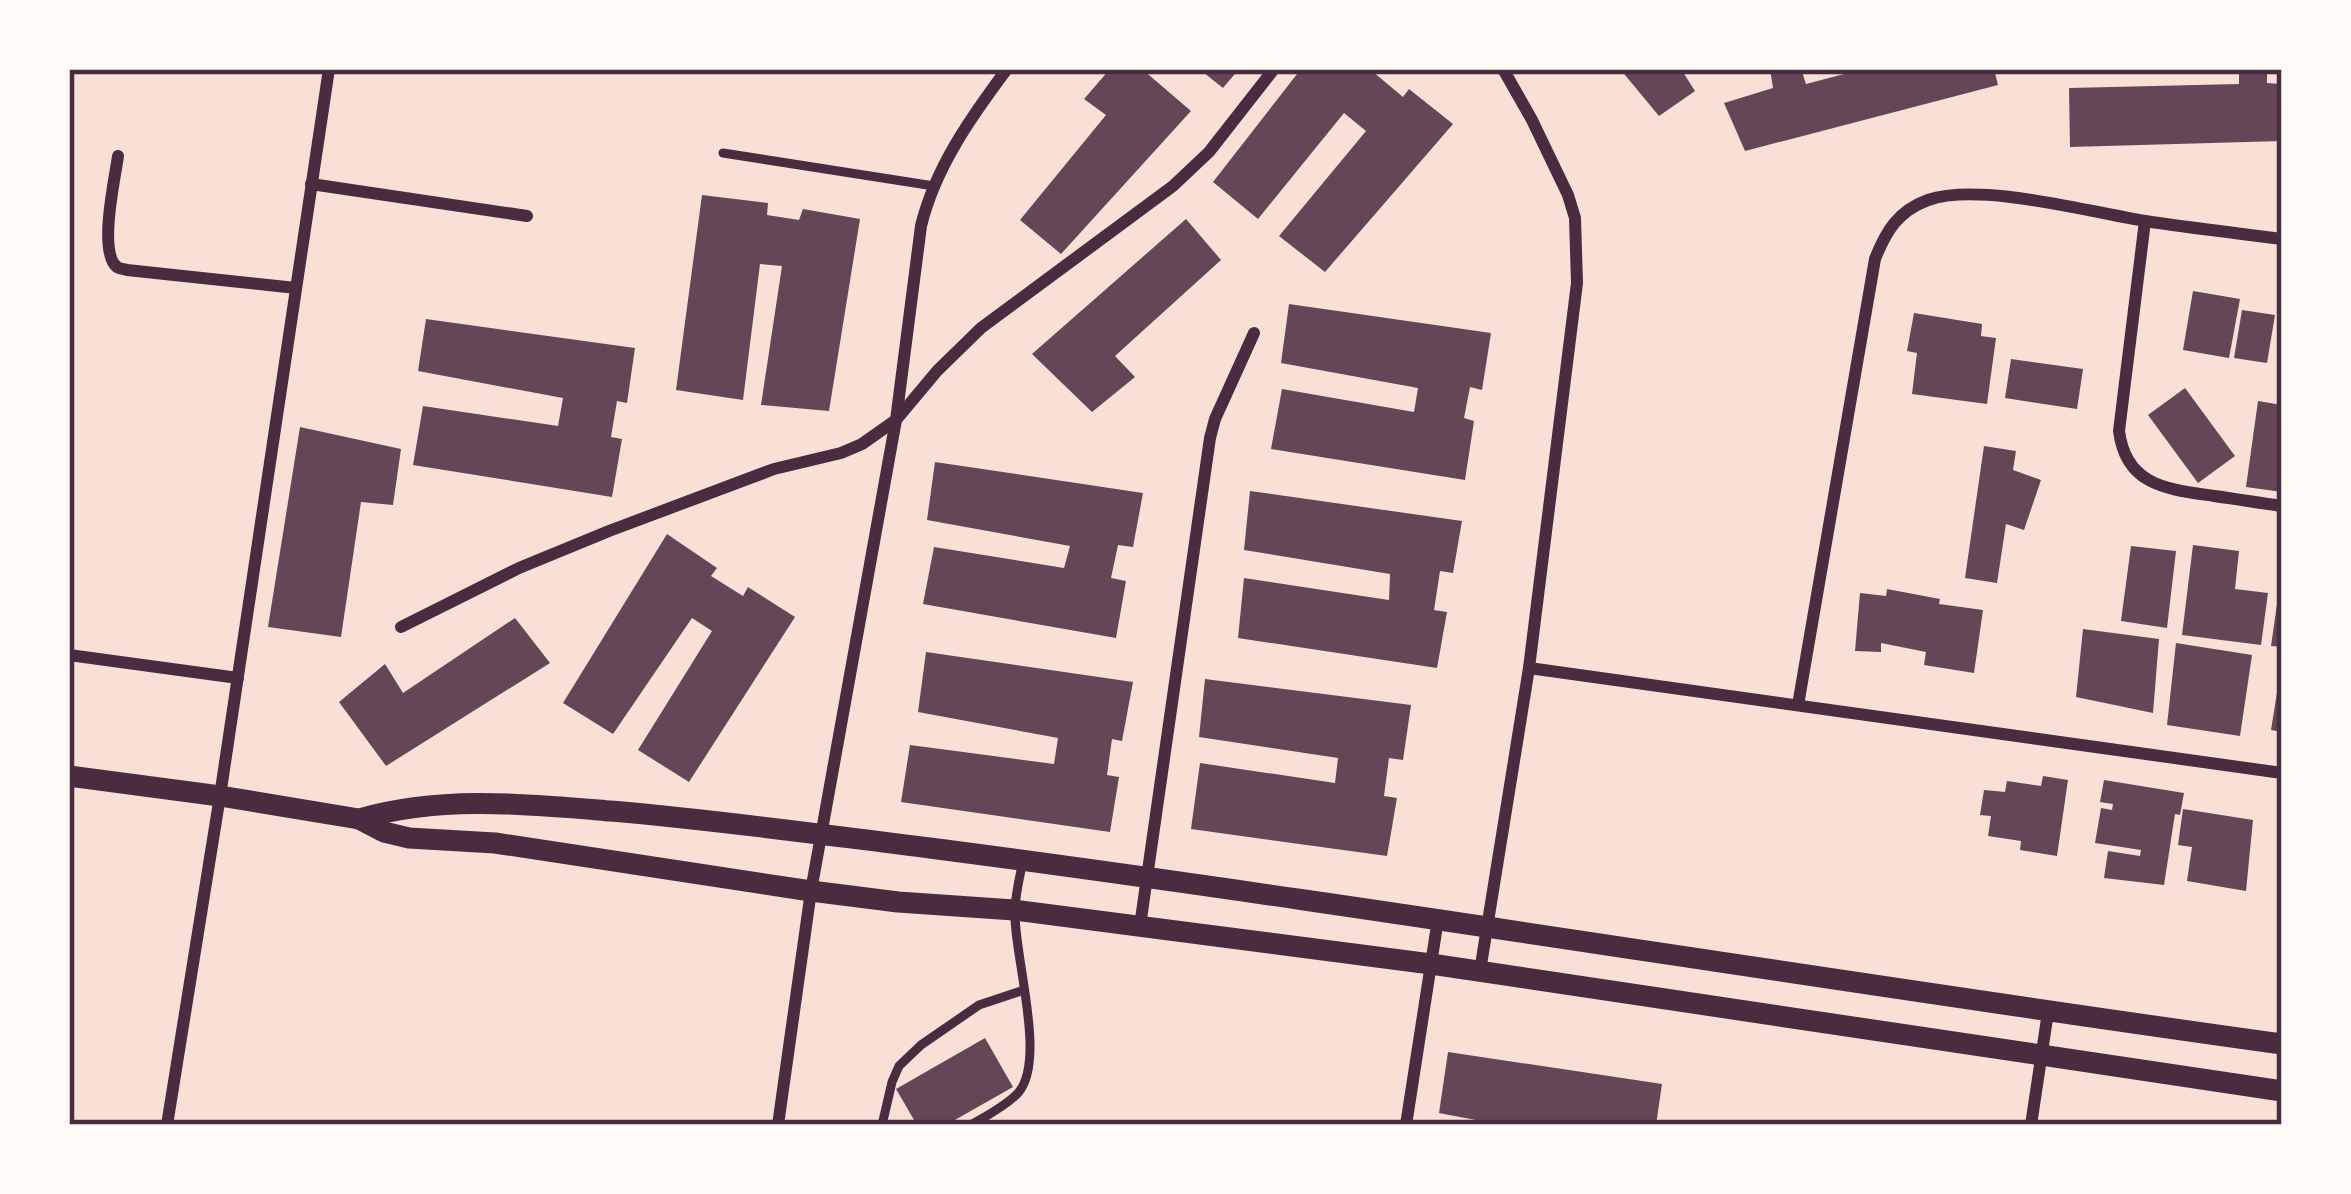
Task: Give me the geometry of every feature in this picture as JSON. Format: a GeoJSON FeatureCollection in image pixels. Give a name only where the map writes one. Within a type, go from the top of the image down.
{"type":"FeatureCollection","features":[{"type":"Feature","properties":{"kind":"street"},"geometry":{"type":"LineString","coordinates":[[166,1125],[329,69]]}},
{"type":"Feature","properties":{"kind":"street"},"geometry":{"type":"LineString","coordinates":[[778,1125],[811,891],[896,420],[921,226],[934,186],[954,148],[1007,69]]}},
{"type":"Feature","properties":{"kind":"street"},"geometry":{"type":"LineString","coordinates":[[400,627],[519,568],[609,531],[774,469],[853,449],[896,420],[981,328],[1173,186],[1209,152],[1274,69]]}},
{"type":"Feature","properties":{"kind":"street"},"geometry":{"type":"LineString","coordinates":[[1480,971],[1529,668],[1578,247],[1575,218],[1560,176],[1503,69]]}},
{"type":"Feature","properties":{"kind":"street"},"geometry":{"type":"LineString","coordinates":[[118,156],[108,237],[117,267],[296,288]]}},
{"type":"Feature","properties":{"kind":"street"},"geometry":{"type":"LineString","coordinates":[[310,184],[527,216]]}},
{"type":"Feature","properties":{"kind":"street"},"geometry":{"type":"LineString","coordinates":[[1798,705],[1875,259],[1885,233],[1901,213],[1928,200],[1958,194],[2282,238]]}},
{"type":"Feature","properties":{"kind":"street"},"geometry":{"type":"LineString","coordinates":[[2145,221],[2120,431],[2128,463],[2156,485],[2282,506]]}},
{"type":"Feature","properties":{"kind":"street"},"geometry":{"type":"LineString","coordinates":[[1140,926],[1210,438],[1254,333]]}},
{"type":"Feature","properties":{"kind":"street"},"geometry":{"type":"LineString","coordinates":[[69,655],[238,678]]}},
{"type":"Feature","properties":{"kind":"street"},"geometry":{"type":"LineString","coordinates":[[1529,668],[2282,773]]}},
{"type":"Feature","properties":{"kind":"street"},"geometry":{"type":"LineString","coordinates":[[69,776],[359,819],[409,838],[495,843],[811,891],[1014,910],[1431,964],[2282,1091]]}},
{"type":"Feature","properties":{"kind":"street"},"geometry":{"type":"LineString","coordinates":[[359,819],[426,805],[548,806],[823,833],[1438,918],[2282,1044]]}},
{"type":"Feature","properties":{"kind":"street"},"geometry":{"type":"LineString","coordinates":[[1406,1125],[1438,918]]}},
{"type":"Feature","properties":{"kind":"street"},"geometry":{"type":"LineString","coordinates":[[2031,1125],[2048,1012]]}},
{"type":"Feature","properties":{"kind":"lane"},"geometry":{"type":"LineString","coordinates":[[723,153],[934,186]]}},
{"type":"Feature","properties":{"kind":"lane"},"geometry":{"type":"LineString","coordinates":[[971,1125],[1020,1091],[1026,1076],[1029,1054],[1014,910],[1023,860]]}},
{"type":"Feature","properties":{"kind":"lane"},"geometry":{"type":"LineString","coordinates":[[882,1125],[899,1066],[920,1045],[980,1005],[1024,990]]}},
{"type":"Feature","properties":{"kind":"building"},"geometry":{"type":"Polygon","coordinates":[[[1110,69],[1142,69],[1191,111],[1061,254],[1020,220],[1106,115],[1084,99],[1110,69]]]}},
{"type":"Feature","properties":{"kind":"building"},"geometry":{"type":"Polygon","coordinates":[[[1199,69],[1239,69],[1223,88],[1199,69]]]}},
{"type":"Feature","properties":{"kind":"building"},"geometry":{"type":"Polygon","coordinates":[[[1301,69],[1374,69],[1403,97],[1409,89],[1453,124],[1325,272],[1279,236],[1366,131],[1344,113],[1258,219],[1213,182],[1301,69]]]}},
{"type":"Feature","properties":{"kind":"building"},"geometry":{"type":"Polygon","coordinates":[[[1620,69],[1681,69],[1695,91],[1659,116],[1620,69]]]}},
{"type":"Feature","properties":{"kind":"building"},"geometry":{"type":"Polygon","coordinates":[[[1770,69],[1801,69],[1806,84],[1863,69],[1994,69],[1998,85],[1745,151],[1724,103],[1773,88],[1770,69]]]}},
{"type":"Feature","properties":{"kind":"building"},"geometry":{"type":"Polygon","coordinates":[[[2239,69],[2267,69],[2267,83],[2282,84],[2282,141],[2070,147],[2069,88],[2239,84],[2239,69]]]}},
{"type":"Feature","properties":{"kind":"building"},"geometry":{"type":"Polygon","coordinates":[[[702,195],[768,203],[767,215],[799,220],[803,209],[860,219],[829,411],[761,405],[782,266],[760,264],[743,400],[676,390],[702,195]]]}},
{"type":"Feature","properties":{"kind":"building"},"geometry":{"type":"Polygon","coordinates":[[[1186,219],[1221,260],[1115,356],[1135,377],[1092,412],[1032,354],[1186,219]]]}},
{"type":"Feature","properties":{"kind":"building"},"geometry":{"type":"Polygon","coordinates":[[[2193,291],[2240,299],[2229,358],[2183,350],[2193,291]]]}},
{"type":"Feature","properties":{"kind":"building"},"geometry":{"type":"Polygon","coordinates":[[[1289,304],[1491,333],[1482,390],[1470,387],[1464,418],[1474,421],[1465,480],[1271,449],[1282,389],[1414,412],[1418,388],[1281,363],[1289,304]]]}},
{"type":"Feature","properties":{"kind":"building"},"geometry":{"type":"Polygon","coordinates":[[[2242,310],[2275,315],[2267,363],[2234,358],[2242,310]]]}},
{"type":"Feature","properties":{"kind":"building"},"geometry":{"type":"Polygon","coordinates":[[[1914,313],[1982,324],[1981,336],[1996,338],[1987,404],[1912,394],[1917,353],[1907,351],[1914,313]]]}},
{"type":"Feature","properties":{"kind":"building"},"geometry":{"type":"Polygon","coordinates":[[[426,319],[635,348],[627,403],[617,401],[611,437],[622,439],[612,497],[413,465],[423,406],[558,426],[563,398],[418,371],[426,319]]]}},
{"type":"Feature","properties":{"kind":"building"},"geometry":{"type":"Polygon","coordinates":[[[2011,359],[2083,369],[2077,409],[2005,398],[2011,359]]]}},
{"type":"Feature","properties":{"kind":"building"},"geometry":{"type":"Polygon","coordinates":[[[2185,388],[2235,456],[2198,483],[2148,415],[2185,388]]]}},
{"type":"Feature","properties":{"kind":"building"},"geometry":{"type":"Polygon","coordinates":[[[2258,401],[2282,405],[2282,492],[2246,487],[2258,401]]]}},
{"type":"Feature","properties":{"kind":"building"},"geometry":{"type":"Polygon","coordinates":[[[300,427],[401,449],[393,505],[361,502],[341,637],[268,627],[300,427]]]}},
{"type":"Feature","properties":{"kind":"building"},"geometry":{"type":"Polygon","coordinates":[[[1984,446],[2016,451],[2013,470],[2041,480],[2024,530],[2006,524],[1997,583],[1965,578],[1984,446]]]}},
{"type":"Feature","properties":{"kind":"building"},"geometry":{"type":"Polygon","coordinates":[[[935,462],[1143,493],[1133,547],[1118,545],[1111,578],[1126,581],[1116,638],[923,604],[934,547],[1064,568],[1070,546],[927,520],[935,462]]]}},
{"type":"Feature","properties":{"kind":"building"},"geometry":{"type":"Polygon","coordinates":[[[1250,491],[1462,521],[1453,573],[1440,571],[1434,610],[1447,612],[1437,668],[1238,638],[1244,578],[1389,600],[1390,574],[1244,550],[1250,491]]]}},
{"type":"Feature","properties":{"kind":"building"},"geometry":{"type":"Polygon","coordinates":[[[667,534],[717,568],[711,576],[743,596],[748,587],[795,617],[689,782],[638,750],[712,631],[692,618],[613,734],[563,703],[667,534]]]}},
{"type":"Feature","properties":{"kind":"building"},"geometry":{"type":"Polygon","coordinates":[[[2193,545],[2239,551],[2235,589],[2268,593],[2261,645],[2182,635],[2193,545]]]}},
{"type":"Feature","properties":{"kind":"building"},"geometry":{"type":"Polygon","coordinates":[[[2131,546],[2176,551],[2167,628],[2121,621],[2131,546]]]}},
{"type":"Feature","properties":{"kind":"building"},"geometry":{"type":"Polygon","coordinates":[[[1887,589],[1983,610],[1974,673],[1924,665],[1926,652],[1881,643],[1881,652],[1855,651],[1860,593],[1886,596],[1887,589]]]}},
{"type":"Feature","properties":{"kind":"building"},"geometry":{"type":"Polygon","coordinates":[[[2278,597],[2282,598],[2282,647],[2271,646],[2278,597]]]}},
{"type":"Feature","properties":{"kind":"building"},"geometry":{"type":"Polygon","coordinates":[[[515,618],[550,663],[386,766],[339,702],[385,664],[403,693],[515,618]]]}},
{"type":"Feature","properties":{"kind":"building"},"geometry":{"type":"Polygon","coordinates":[[[2083,629],[2159,639],[2153,713],[2076,697],[2083,629]]]}},
{"type":"Feature","properties":{"kind":"building"},"geometry":{"type":"Polygon","coordinates":[[[2176,643],[2252,655],[2240,736],[2167,725],[2176,643]]]}},
{"type":"Feature","properties":{"kind":"building"},"geometry":{"type":"Polygon","coordinates":[[[926,652],[1133,682],[1122,741],[1112,739],[1107,775],[1119,777],[1110,832],[901,802],[910,745],[1054,764],[1058,738],[918,712],[926,652]]]}},
{"type":"Feature","properties":{"kind":"building"},"geometry":{"type":"Polygon","coordinates":[[[1205,679],[1411,705],[1403,760],[1389,758],[1384,796],[1397,798],[1387,856],[1191,829],[1200,763],[1335,783],[1338,758],[1199,737],[1205,679]]]}},
{"type":"Feature","properties":{"kind":"building"},"geometry":{"type":"Polygon","coordinates":[[[2282,680],[2282,732],[2271,730],[2282,680]]]}},
{"type":"Feature","properties":{"kind":"building"},"geometry":{"type":"Polygon","coordinates":[[[2043,776],[2068,780],[2057,856],[2020,850],[2021,841],[1988,836],[1991,816],[1980,815],[1984,790],[2005,792],[2007,781],[2041,786],[2043,776]]]}},
{"type":"Feature","properties":{"kind":"building"},"geometry":{"type":"Polygon","coordinates":[[[2104,780],[2184,793],[2180,815],[2175,814],[2164,885],[2104,878],[2108,851],[2140,856],[2141,850],[2095,843],[2101,808],[2112,810],[2113,804],[2100,802],[2104,780]]]}},
{"type":"Feature","properties":{"kind":"building"},"geometry":{"type":"Polygon","coordinates":[[[2183,809],[2253,820],[2246,891],[2187,881],[2192,847],[2178,845],[2183,809]]]}},
{"type":"Feature","properties":{"kind":"building"},"geometry":{"type":"Polygon","coordinates":[[[985,1038],[1013,1087],[946,1125],[917,1125],[896,1089],[985,1038]]]}},
{"type":"Feature","properties":{"kind":"building"},"geometry":{"type":"Polygon","coordinates":[[[1448,1052],[1662,1084],[1656,1125],[1502,1125],[1439,1113],[1448,1052]]]}}]}
